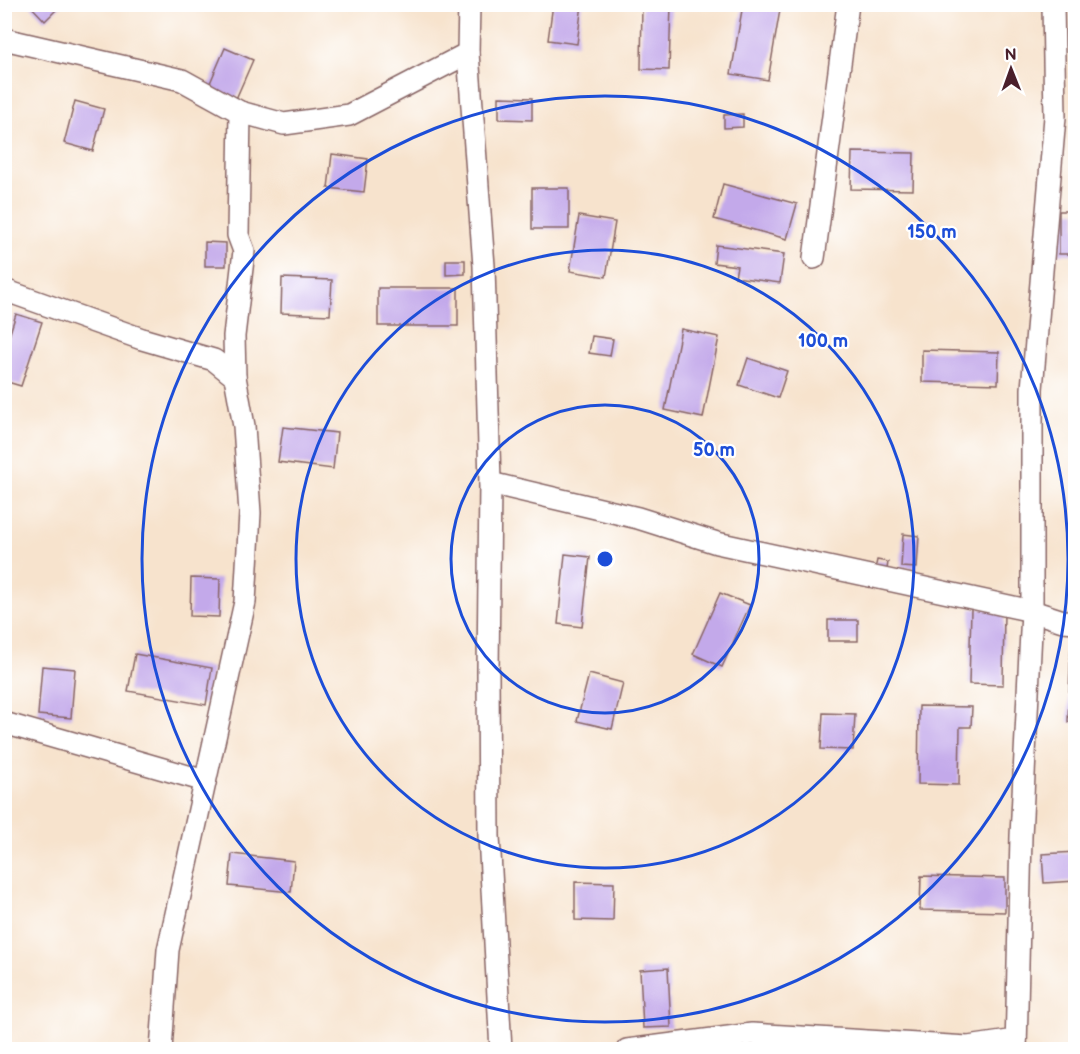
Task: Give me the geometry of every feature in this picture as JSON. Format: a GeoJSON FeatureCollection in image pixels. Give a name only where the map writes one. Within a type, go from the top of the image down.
{"type":"FeatureCollection","features":[{"type":"Feature","properties":{"kind":"street"},"geometry":{"type":"LineString","coordinates":[[469,4],[468,53],[484,266],[490,483],[489,836],[501,1050]]}},
{"type":"Feature","properties":{"kind":"street"},"geometry":{"type":"LineString","coordinates":[[814,258],[848,4]]}},
{"type":"Feature","properties":{"kind":"street"},"geometry":{"type":"LineString","coordinates":[[627,1050],[752,1034],[968,1047],[1016,1045],[1021,836],[1032,611],[1032,389],[1054,117],[1053,4]]}},
{"type":"Feature","properties":{"kind":"street"},"geometry":{"type":"LineString","coordinates":[[4,39],[182,80],[240,112],[284,124],[349,115],[468,53]]}},
{"type":"Feature","properties":{"kind":"street"},"geometry":{"type":"LineString","coordinates":[[161,1050],[168,950],[245,602],[250,513],[244,426],[235,377],[234,336],[244,251],[238,235],[240,112]]}},
{"type":"Feature","properties":{"kind":"street"},"geometry":{"type":"LineString","coordinates":[[4,290],[142,339],[214,360],[235,377]]}},
{"type":"Feature","properties":{"kind":"street"},"geometry":{"type":"LineString","coordinates":[[490,483],[638,518],[717,543],[1032,611],[1063,621],[1076,622]]}},
{"type":"Feature","properties":{"kind":"street"},"geometry":{"type":"LineString","coordinates":[[4,723],[205,781]]}},
{"type":"Feature","properties":{"kind":"building"},"geometry":{"type":"Polygon","coordinates":[[[29,4],[62,4],[45,21],[29,4]]]}},
{"type":"Feature","properties":{"kind":"building"},"geometry":{"type":"Polygon","coordinates":[[[553,4],[582,4],[577,44],[548,40],[553,4]]]}},
{"type":"Feature","properties":{"kind":"building"},"geometry":{"type":"Polygon","coordinates":[[[642,4],[671,4],[669,70],[641,69],[642,4]]]}},
{"type":"Feature","properties":{"kind":"building"},"geometry":{"type":"Polygon","coordinates":[[[743,4],[781,4],[768,80],[731,74],[743,4]]]}},
{"type":"Feature","properties":{"kind":"building"},"geometry":{"type":"Polygon","coordinates":[[[225,48],[253,60],[235,101],[207,90],[225,48]]]}},
{"type":"Feature","properties":{"kind":"building"},"geometry":{"type":"Polygon","coordinates":[[[499,97],[532,98],[532,120],[499,119],[499,97]]]}},
{"type":"Feature","properties":{"kind":"building"},"geometry":{"type":"Polygon","coordinates":[[[75,101],[104,109],[93,151],[64,143],[75,101]]]}},
{"type":"Feature","properties":{"kind":"building"},"geometry":{"type":"Polygon","coordinates":[[[743,114],[743,127],[724,128],[724,115],[743,114]]]}},
{"type":"Feature","properties":{"kind":"building"},"geometry":{"type":"Polygon","coordinates":[[[852,152],[914,153],[913,190],[851,189],[852,152]]]}},
{"type":"Feature","properties":{"kind":"building"},"geometry":{"type":"Polygon","coordinates":[[[332,154],[368,159],[364,192],[328,188],[332,154]]]}},
{"type":"Feature","properties":{"kind":"building"},"geometry":{"type":"Polygon","coordinates":[[[723,184],[797,204],[787,239],[714,219],[723,184]]]}},
{"type":"Feature","properties":{"kind":"building"},"geometry":{"type":"Polygon","coordinates":[[[532,188],[569,188],[569,229],[532,229],[532,188]]]}},
{"type":"Feature","properties":{"kind":"building"},"geometry":{"type":"Polygon","coordinates":[[[1059,211],[1076,211],[1076,254],[1059,254],[1059,211]]]}},
{"type":"Feature","properties":{"kind":"building"},"geometry":{"type":"Polygon","coordinates":[[[579,216],[615,222],[606,277],[570,271],[579,216]]]}},
{"type":"Feature","properties":{"kind":"building"},"geometry":{"type":"Polygon","coordinates":[[[205,242],[226,243],[226,266],[205,266],[205,242]]]}},
{"type":"Feature","properties":{"kind":"building"},"geometry":{"type":"Polygon","coordinates":[[[716,245],[784,254],[780,283],[735,277],[737,266],[714,263],[716,245]]]}},
{"type":"Feature","properties":{"kind":"building"},"geometry":{"type":"Polygon","coordinates":[[[446,260],[465,260],[465,274],[446,275],[446,260]]]}},
{"type":"Feature","properties":{"kind":"building"},"geometry":{"type":"Polygon","coordinates":[[[282,278],[332,280],[330,315],[281,313],[282,278]]]}},
{"type":"Feature","properties":{"kind":"building"},"geometry":{"type":"Polygon","coordinates":[[[378,288],[458,288],[458,326],[378,326],[378,288]]]}},
{"type":"Feature","properties":{"kind":"building"},"geometry":{"type":"Polygon","coordinates":[[[16,314],[42,322],[21,386],[4,381],[4,352],[16,314]]]}},
{"type":"Feature","properties":{"kind":"building"},"geometry":{"type":"Polygon","coordinates":[[[681,329],[719,337],[703,418],[665,410],[681,329]]]}},
{"type":"Feature","properties":{"kind":"building"},"geometry":{"type":"Polygon","coordinates":[[[592,336],[613,339],[610,356],[589,353],[592,336]]]}},
{"type":"Feature","properties":{"kind":"building"},"geometry":{"type":"Polygon","coordinates":[[[922,350],[999,352],[998,384],[922,382],[922,350]]]}},
{"type":"Feature","properties":{"kind":"building"},"geometry":{"type":"Polygon","coordinates":[[[748,358],[787,371],[778,398],[739,385],[748,358]]]}},
{"type":"Feature","properties":{"kind":"building"},"geometry":{"type":"Polygon","coordinates":[[[283,427],[337,433],[333,469],[278,462],[283,427]]]}},
{"type":"Feature","properties":{"kind":"building"},"geometry":{"type":"Polygon","coordinates":[[[903,534],[919,536],[917,568],[901,567],[903,534]]]}},
{"type":"Feature","properties":{"kind":"building"},"geometry":{"type":"Polygon","coordinates":[[[565,554],[590,557],[582,627],[558,624],[565,554]]]}},
{"type":"Feature","properties":{"kind":"building"},"geometry":{"type":"Polygon","coordinates":[[[877,560],[888,562],[886,576],[874,574],[877,560]]]}},
{"type":"Feature","properties":{"kind":"building"},"geometry":{"type":"Polygon","coordinates":[[[191,578],[220,579],[219,617],[190,616],[191,578]]]}},
{"type":"Feature","properties":{"kind":"building"},"geometry":{"type":"Polygon","coordinates":[[[720,593],[750,605],[722,667],[693,654],[720,593]]]}},
{"type":"Feature","properties":{"kind":"building"},"geometry":{"type":"Polygon","coordinates":[[[971,609],[1004,609],[1003,685],[969,684],[971,609]]]}},
{"type":"Feature","properties":{"kind":"building"},"geometry":{"type":"Polygon","coordinates":[[[828,620],[858,620],[858,641],[828,641],[828,620]]]}},
{"type":"Feature","properties":{"kind":"building"},"geometry":{"type":"Polygon","coordinates":[[[1071,640],[1076,640],[1076,722],[1068,722],[1071,640]]]}},
{"type":"Feature","properties":{"kind":"building"},"geometry":{"type":"Polygon","coordinates":[[[135,654],[212,668],[206,705],[128,691],[135,654]]]}},
{"type":"Feature","properties":{"kind":"building"},"geometry":{"type":"Polygon","coordinates":[[[42,666],[75,669],[71,718],[38,715],[42,666]]]}},
{"type":"Feature","properties":{"kind":"building"},"geometry":{"type":"Polygon","coordinates":[[[589,674],[623,683],[612,729],[577,721],[589,674]]]}},
{"type":"Feature","properties":{"kind":"building"},"geometry":{"type":"Polygon","coordinates":[[[919,706],[972,707],[971,727],[960,727],[959,785],[918,784],[919,706]]]}},
{"type":"Feature","properties":{"kind":"building"},"geometry":{"type":"Polygon","coordinates":[[[823,713],[855,714],[853,750],[821,749],[823,713]]]}},
{"type":"Feature","properties":{"kind":"building"},"geometry":{"type":"Polygon","coordinates":[[[1076,852],[1076,881],[1044,883],[1042,854],[1076,852]]]}},
{"type":"Feature","properties":{"kind":"building"},"geometry":{"type":"Polygon","coordinates":[[[232,854],[294,861],[291,892],[229,886],[232,854]]]}},
{"type":"Feature","properties":{"kind":"building"},"geometry":{"type":"Polygon","coordinates":[[[921,876],[1005,878],[1005,912],[920,910],[921,876]]]}},
{"type":"Feature","properties":{"kind":"building"},"geometry":{"type":"Polygon","coordinates":[[[575,882],[614,883],[613,921],[575,920],[575,882]]]}},
{"type":"Feature","properties":{"kind":"building"},"geometry":{"type":"Polygon","coordinates":[[[668,968],[671,1027],[643,1028],[640,970],[668,968]]]}}]}
